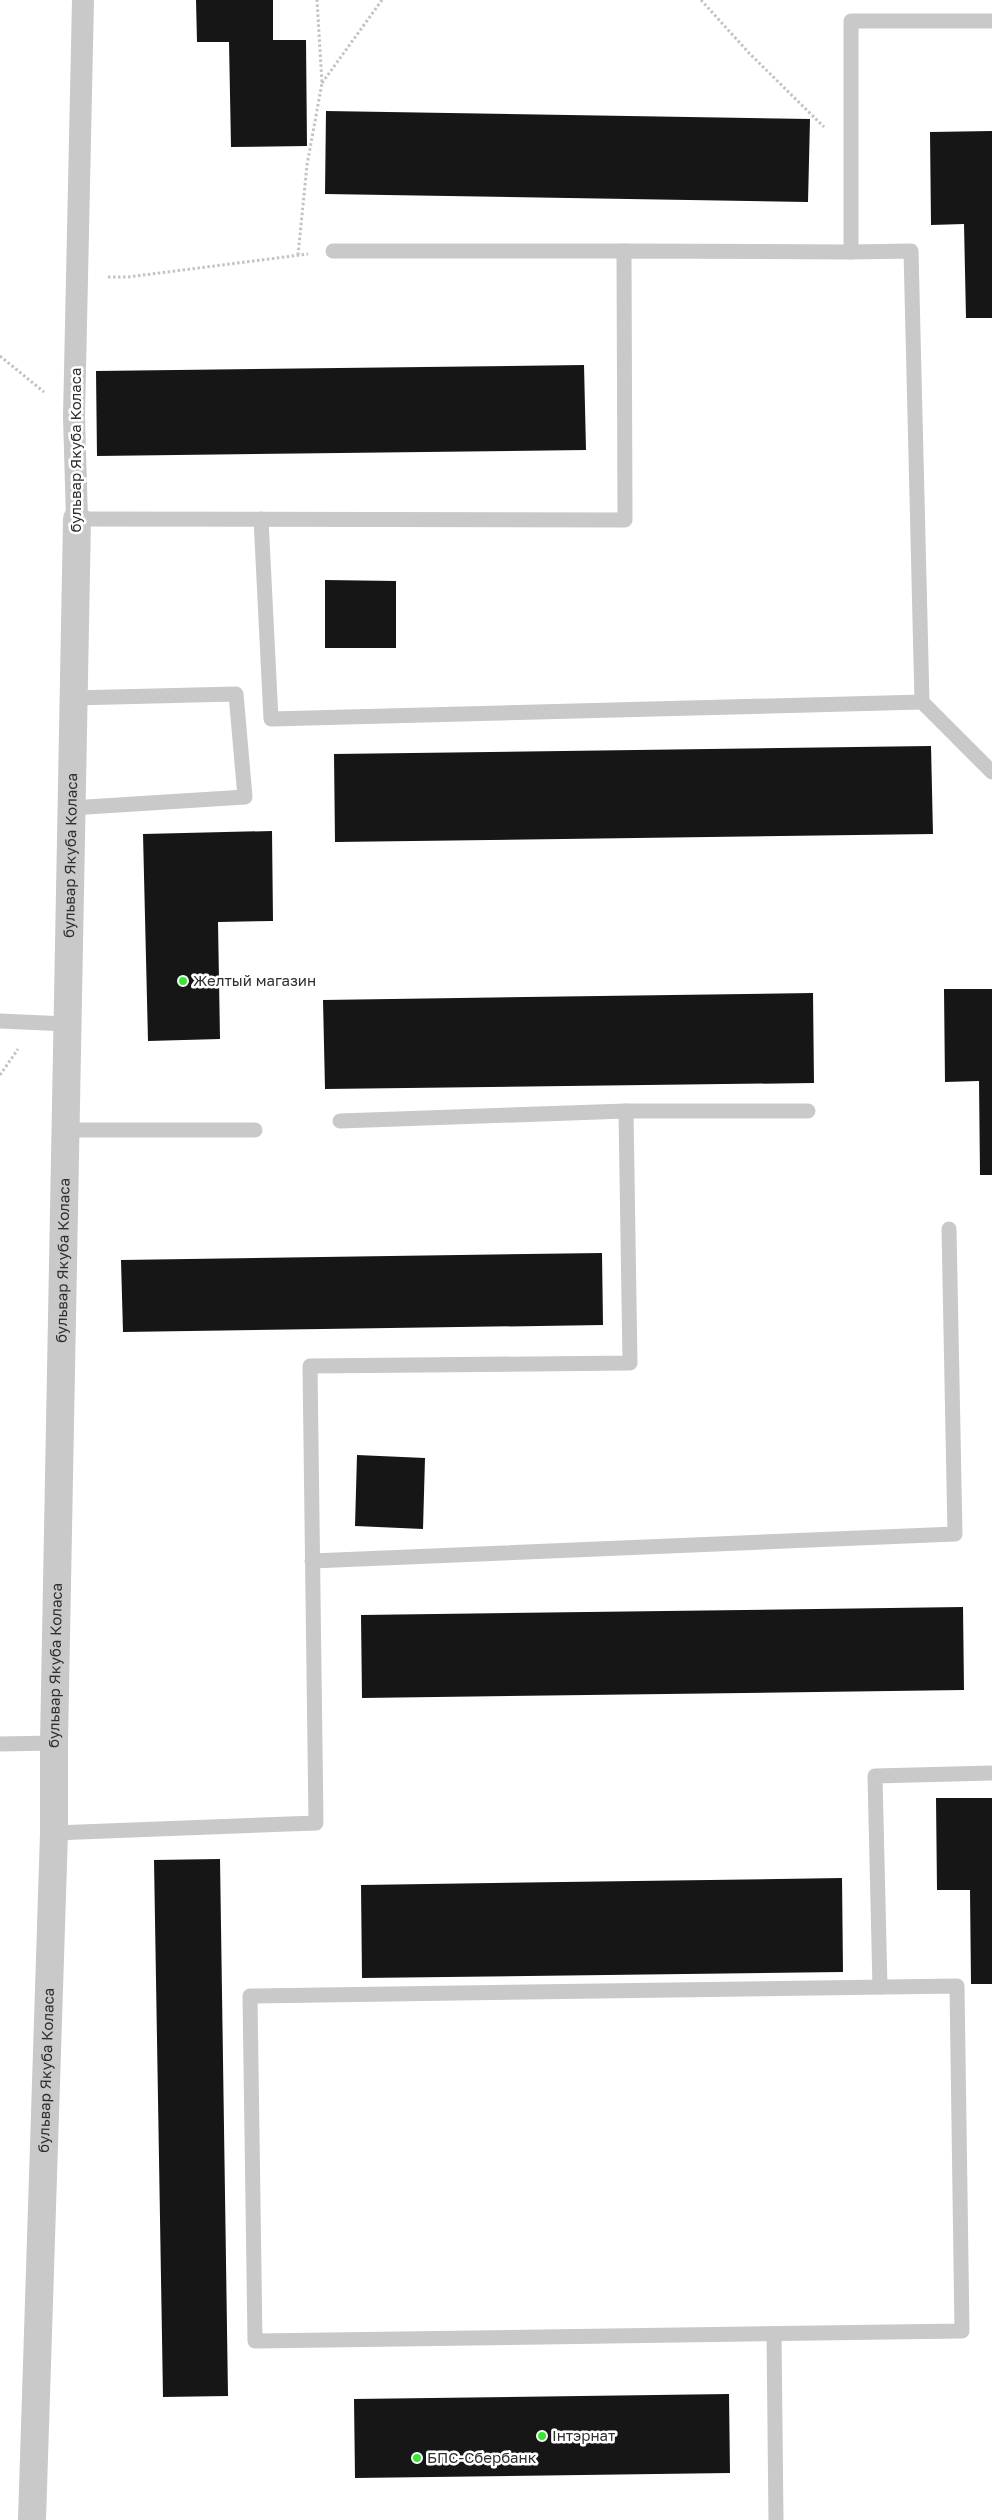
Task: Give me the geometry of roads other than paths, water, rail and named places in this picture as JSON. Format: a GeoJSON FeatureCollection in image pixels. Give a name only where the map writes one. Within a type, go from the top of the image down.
{"type":"FeatureCollection","features":[{"type":"Feature","properties":{"kind":"street","name":"бульвар Якуба Коласа"},"geometry":{"type":"LineString","coordinates":[[32,2520],[54,1833],[54,1743],[77,519],[74,416],[83,0]]}},
{"type":"Feature","properties":{"kind":"lane"},"geometry":{"type":"LineString","coordinates":[[851,252],[851,21],[992,21]]}},
{"type":"Feature","properties":{"kind":"lane"},"geometry":{"type":"LineString","coordinates":[[333,251],[911,251],[922,702],[992,772]]}},
{"type":"Feature","properties":{"kind":"lane"},"geometry":{"type":"LineString","coordinates":[[77,519],[625,520],[624,251]]}},
{"type":"Feature","properties":{"kind":"lane"},"geometry":{"type":"LineString","coordinates":[[261,519],[271,719],[922,702]]}},
{"type":"Feature","properties":{"kind":"lane"},"geometry":{"type":"LineString","coordinates":[[72,808],[245,797],[236,694],[73,698]]}},
{"type":"Feature","properties":{"kind":"lane"},"geometry":{"type":"LineString","coordinates":[[0,1022],[67,1024]]}},
{"type":"Feature","properties":{"kind":"lane"},"geometry":{"type":"LineString","coordinates":[[340,1121],[626,1111],[808,1110]]}},
{"type":"Feature","properties":{"kind":"lane"},"geometry":{"type":"LineString","coordinates":[[54,1833],[316,1823],[310,1366],[630,1363],[626,1111]]}},
{"type":"Feature","properties":{"kind":"lane"},"geometry":{"type":"LineString","coordinates":[[65,1130],[256,1130]]}},
{"type":"Feature","properties":{"kind":"lane"},"geometry":{"type":"LineString","coordinates":[[312,1561],[955,1534],[949,1229]]}},
{"type":"Feature","properties":{"kind":"lane"},"geometry":{"type":"LineString","coordinates":[[0,1744],[54,1743]]}},
{"type":"Feature","properties":{"kind":"lane"},"geometry":{"type":"LineString","coordinates":[[880,1987],[875,1776],[992,1773]]}},
{"type":"Feature","properties":{"kind":"lane"},"geometry":{"type":"LineString","coordinates":[[957,1986],[962,2331],[774,2334],[255,2341],[250,1996],[957,1986]]}},
{"type":"Feature","properties":{"kind":"lane"},"geometry":{"type":"LineString","coordinates":[[774,2334],[776,2520]]}},
{"type":"Feature","properties":{"kind":"place","name":"Желтый магазин"},"geometry":{"type":"Point","coordinates":[183,981]}},
{"type":"Feature","properties":{"kind":"place","name":"Інтэрнат"},"geometry":{"type":"Point","coordinates":[542,2436]}},
{"type":"Feature","properties":{"kind":"place","name":"БПС-Сбербанк"},"geometry":{"type":"Point","coordinates":[417,2458]}}]}
